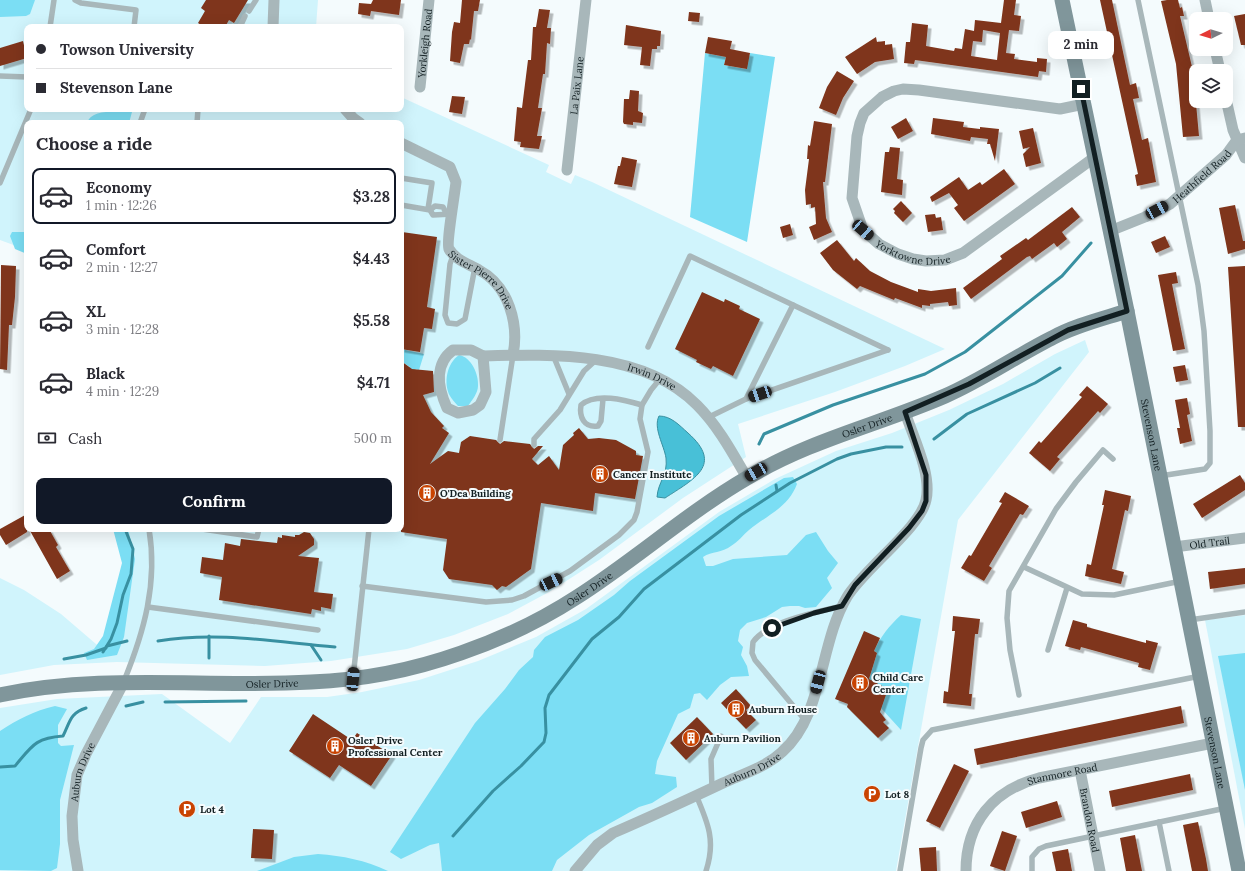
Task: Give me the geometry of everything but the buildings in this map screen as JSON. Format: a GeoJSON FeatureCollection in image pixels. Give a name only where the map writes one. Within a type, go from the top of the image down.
{"type":"FeatureCollection","features":[{"type":"Feature","properties":{"kind":"street"},"geometry":{"type":"LineString","coordinates":[[272,24],[274,0]]}},
{"type":"Feature","properties":{"kind":"street","name":"Yorkleigh Road"},"geometry":{"type":"LineString","coordinates":[[420,87],[429,0]]}},
{"type":"Feature","properties":{"kind":"street","name":"La Paix Lane"},"geometry":{"type":"LineString","coordinates":[[566,170],[586,0]]}},
{"type":"Feature","properties":{"kind":"street","name":"Stevenson Lane"},"geometry":{"type":"LineString","coordinates":[[1062,0],[1127,311],[1239,871]]}},
{"type":"Feature","properties":{"kind":"street"},"geometry":{"type":"LineString","coordinates":[[1204,0],[1207,12]]}},
{"type":"Feature","properties":{"kind":"street","name":"Yorktowne Drive"},"geometry":{"type":"LineString","coordinates":[[1084,104],[1060,109],[919,90],[894,91],[871,106],[860,123],[852,198],[863,230],[879,244],[898,254],[913,259],[926,261],[945,260],[963,253],[1095,157]]}},
{"type":"Feature","properties":{"kind":"street"},"geometry":{"type":"LineString","coordinates":[[1228,108],[1233,130],[1241,139],[1245,158]]}},
{"type":"Feature","properties":{"kind":"street"},"geometry":{"type":"LineString","coordinates":[[348,112],[356,120]]}},
{"type":"Feature","properties":{"kind":"street","name":"Heathfield Road"},"geometry":{"type":"LineString","coordinates":[[1110,231],[1145,217],[1181,196],[1241,139]]}},
{"type":"Feature","properties":{"kind":"street","name":"Sister Pierre Drive"},"geometry":{"type":"LineString","coordinates":[[404,144],[450,167],[456,182],[449,213],[448,245],[453,255],[489,278],[505,297],[514,317],[516,341],[513,356]]}},
{"type":"Feature","properties":{"kind":"street","name":"Osler Drive"},"geometry":{"type":"LineString","coordinates":[[0,695],[58,685],[124,682],[264,683],[353,679],[399,671],[440,661],[500,638],[532,623],[595,585],[696,511],[747,478],[814,444],[905,412],[969,384],[1068,330],[1127,311]]}},
{"type":"Feature","properties":{"kind":"street"},"geometry":{"type":"LineString","coordinates":[[453,350],[471,350],[483,356],[486,392],[480,405],[473,410],[458,413],[447,408],[440,392],[440,373],[444,356],[453,350]]}},
{"type":"Feature","properties":{"kind":"street","name":"Irwin Drive"},"geometry":{"type":"LineString","coordinates":[[483,356],[553,355],[596,360],[628,367],[660,379],[688,396],[708,418],[723,437],[747,478]]}},
{"type":"Feature","properties":{"kind":"street","name":"Auburn Drive"},"geometry":{"type":"LineString","coordinates":[[575,871],[597,845],[613,833],[772,761],[794,739],[805,720],[811,705],[842,606],[855,585],[909,528],[922,511],[926,501],[926,475],[905,412]]}},
{"type":"Feature","properties":{"kind":"street","name":"Old Trail"},"geometry":{"type":"LineString","coordinates":[[1174,547],[1245,538]]}},
{"type":"Feature","properties":{"kind":"street","name":"Auburn Drive"},"geometry":{"type":"LineString","coordinates":[[78,871],[73,840],[72,816],[77,775],[86,754],[124,682]]}},
{"type":"Feature","properties":{"kind":"street","name":"Stanmore Road"},"geometry":{"type":"LineString","coordinates":[[966,871],[966,855],[974,828],[992,803],[1003,794],[1024,782],[1213,743]]}},
{"type":"Feature","properties":{"kind":"street","name":"Brandon Road"},"geometry":{"type":"LineString","coordinates":[[1080,770],[1100,871]]}},
{"type":"Feature","properties":{"kind":"lane"},"geometry":{"type":"LineString","coordinates":[[50,24],[54,0]]}},
{"type":"Feature","properties":{"kind":"lane"},"geometry":{"type":"LineString","coordinates":[[75,0],[81,3],[136,10],[134,24]]}},
{"type":"Feature","properties":{"kind":"lane"},"geometry":{"type":"LineString","coordinates":[[242,24],[256,0]]}},
{"type":"Feature","properties":{"kind":"lane"},"geometry":{"type":"LineString","coordinates":[[1138,0],[1181,196],[1198,285],[1204,331],[1211,453],[1210,463],[1205,469],[1160,476]]}},
{"type":"Feature","properties":{"kind":"lane"},"geometry":{"type":"LineString","coordinates":[[0,76],[24,77]]}},
{"type":"Feature","properties":{"kind":"lane"},"geometry":{"type":"LineString","coordinates":[[0,183],[24,128]]}},
{"type":"Feature","properties":{"kind":"lane"},"geometry":{"type":"LineString","coordinates":[[404,178],[432,182],[429,209]]}},
{"type":"Feature","properties":{"kind":"lane"},"geometry":{"type":"LineString","coordinates":[[404,205],[429,209],[435,206],[443,207],[449,213]]}},
{"type":"Feature","properties":{"kind":"lane"},"geometry":{"type":"LineString","coordinates":[[453,255],[450,264],[445,316],[448,323],[457,324],[465,319],[475,268]]}},
{"type":"Feature","properties":{"kind":"lane"},"geometry":{"type":"LineString","coordinates":[[648,347],[690,256],[888,350],[746,398],[708,418]]}},
{"type":"Feature","properties":{"kind":"lane"},"geometry":{"type":"LineString","coordinates":[[746,398],[794,305]]}},
{"type":"Feature","properties":{"kind":"lane"},"geometry":{"type":"LineString","coordinates":[[553,355],[568,394]]}},
{"type":"Feature","properties":{"kind":"lane"},"geometry":{"type":"LineString","coordinates":[[500,440],[513,356]]}},
{"type":"Feature","properties":{"kind":"lane"},"geometry":{"type":"LineString","coordinates":[[534,445],[534,439],[560,410],[568,394],[584,371],[596,360]]}},
{"type":"Feature","properties":{"kind":"lane"},"geometry":{"type":"LineString","coordinates":[[362,586],[486,602],[512,600],[558,578],[625,529],[634,520],[638,512],[648,452],[640,419],[642,405],[660,379]]}},
{"type":"Feature","properties":{"kind":"lane"},"geometry":{"type":"LineString","coordinates":[[602,399],[601,421],[598,426],[587,425],[582,420],[580,412],[581,405],[592,398],[602,399],[642,405]]}},
{"type":"Feature","properties":{"kind":"lane"},"geometry":{"type":"LineString","coordinates":[[1019,695],[1010,650],[1007,618],[1009,591],[1056,510],[1076,482],[1103,450],[1113,459]]}},
{"type":"Feature","properties":{"kind":"lane"},"geometry":{"type":"LineString","coordinates":[[124,682],[137,650],[148,607],[152,557],[149,532]]}},
{"type":"Feature","properties":{"kind":"lane"},"geometry":{"type":"LineString","coordinates":[[223,532],[257,537],[258,532]]}},
{"type":"Feature","properties":{"kind":"lane"},"geometry":{"type":"LineString","coordinates":[[353,679],[369,532]]}},
{"type":"Feature","properties":{"kind":"lane"},"geometry":{"type":"LineString","coordinates":[[1024,567],[1082,594],[1114,595],[1181,582]]}},
{"type":"Feature","properties":{"kind":"lane"},"geometry":{"type":"LineString","coordinates":[[1048,650],[1067,588]]}},
{"type":"Feature","properties":{"kind":"lane"},"geometry":{"type":"LineString","coordinates":[[805,720],[755,660],[752,653],[753,642],[762,634],[783,623],[842,606]]}},
{"type":"Feature","properties":{"kind":"lane"},"geometry":{"type":"LineString","coordinates":[[148,607],[318,630]]}},
{"type":"Feature","properties":{"kind":"lane"},"geometry":{"type":"LineString","coordinates":[[1188,620],[1245,612]]}},
{"type":"Feature","properties":{"kind":"lane"},"geometry":{"type":"LineString","coordinates":[[900,871],[921,748],[923,740],[932,730],[1200,676]]}},
{"type":"Feature","properties":{"kind":"lane"},"geometry":{"type":"LineString","coordinates":[[712,788],[711,759],[721,736]]}},
{"type":"Feature","properties":{"kind":"lane"},"geometry":{"type":"LineString","coordinates":[[696,795],[712,838],[711,857],[706,871]]}},
{"type":"Feature","properties":{"kind":"lane"},"geometry":{"type":"LineString","coordinates":[[1032,871],[1032,857],[1039,850],[1054,844],[1226,808]]}},
{"type":"Feature","properties":{"kind":"lane"},"geometry":{"type":"LineString","coordinates":[[1159,822],[1169,871]]}},
{"type":"Feature","properties":{"kind":"shaded area"},"geometry":{"type":"Polygon","coordinates":[[[0,0],[318,0],[316,24],[24,24],[24,112],[404,112],[404,98],[549,165],[546,172],[571,184],[575,175],[592,182],[945,349],[905,366],[835,392],[738,424],[746,457],[683,498],[599,560],[549,592],[508,614],[454,635],[407,649],[331,661],[265,666],[117,662],[54,665],[0,675],[0,578],[24,590],[61,614],[110,656],[129,561],[121,532],[404,532],[404,120],[24,120],[24,249],[0,240],[0,0]]]}},
{"type":"Feature","properties":{"kind":"shaded area"},"geometry":{"type":"Polygon","coordinates":[[[0,0],[35,0],[30,14],[26,16],[0,17],[0,0]]]}},
{"type":"Feature","properties":{"kind":"shaded area"},"geometry":{"type":"Polygon","coordinates":[[[705,53],[726,57],[724,65],[746,69],[750,53],[775,57],[747,242],[690,217],[705,53]]]}},
{"type":"Feature","properties":{"kind":"shaded area"},"geometry":{"type":"Polygon","coordinates":[[[132,112],[130,120],[89,120],[94,115],[100,113],[132,112]]]}},
{"type":"Feature","properties":{"kind":"shaded area"},"geometry":{"type":"Polygon","coordinates":[[[12,232],[24,232],[24,253],[15,249],[10,236],[12,232]]]}},
{"type":"Feature","properties":{"kind":"shaded area"},"geometry":{"type":"Polygon","coordinates":[[[1085,340],[1089,352],[958,520],[896,871],[0,871],[0,708],[57,699],[162,694],[230,743],[261,697],[327,697],[362,692],[419,680],[478,661],[536,637],[586,609],[719,512],[775,479],[836,451],[892,433],[949,410],[1003,384],[1055,354],[1085,340]]]}},
{"type":"Feature","properties":{"kind":"shaded area"},"geometry":{"type":"Polygon","coordinates":[[[404,350],[424,354],[419,370],[416,369],[413,372],[409,369],[410,367],[404,363],[404,350]]]}},
{"type":"Feature","properties":{"kind":"shaded area"},"geometry":{"type":"Polygon","coordinates":[[[459,355],[463,356],[471,363],[476,371],[478,381],[477,391],[468,406],[458,406],[448,391],[447,374],[452,363],[459,355]]]}},
{"type":"Feature","properties":{"kind":"shaded area"},"geometry":{"type":"Polygon","coordinates":[[[659,416],[671,419],[678,424],[699,444],[704,454],[704,463],[695,478],[665,498],[657,497],[666,469],[665,453],[657,426],[659,416]]]}},
{"type":"Feature","properties":{"kind":"shaded area"},"geometry":{"type":"Polygon","coordinates":[[[793,477],[797,484],[783,505],[749,530],[728,548],[703,557],[706,566],[713,566],[733,559],[787,555],[806,535],[816,532],[828,551],[838,563],[827,578],[832,588],[816,607],[782,607],[766,617],[747,623],[740,630],[738,641],[743,647],[741,655],[747,666],[749,676],[731,677],[720,685],[707,700],[700,693],[694,694],[690,708],[678,714],[657,761],[655,774],[676,777],[677,787],[652,803],[639,807],[589,835],[557,860],[552,871],[442,871],[439,843],[430,845],[401,859],[390,852],[475,723],[505,689],[519,670],[533,657],[534,650],[545,637],[578,620],[614,595],[630,581],[719,516],[784,478],[793,477]]]}},
{"type":"Feature","properties":{"kind":"shaded area"},"geometry":{"type":"Polygon","coordinates":[[[114,532],[129,532],[135,559],[124,637],[117,655],[87,660],[84,653],[94,649],[103,636],[122,563],[114,532]]]}},
{"type":"Feature","properties":{"kind":"shaded area"},"geometry":{"type":"Polygon","coordinates":[[[901,615],[921,619],[901,730],[881,708],[869,679],[877,653],[874,651],[879,641],[901,615]]]}},
{"type":"Feature","properties":{"kind":"shaded area"},"geometry":{"type":"Polygon","coordinates":[[[1245,615],[1245,829],[1205,620],[1245,615]]]}},
{"type":"Feature","properties":{"kind":"shaded area"},"geometry":{"type":"Polygon","coordinates":[[[1245,653],[1245,790],[1218,656],[1245,653]]]}},
{"type":"Feature","properties":{"kind":"shaded area"},"geometry":{"type":"Polygon","coordinates":[[[55,706],[67,709],[58,725],[58,743],[61,746],[74,745],[60,800],[60,844],[57,868],[51,871],[0,870],[0,731],[26,716],[55,706]]]}},
{"type":"Feature","properties":{"kind":"shaded area"},"geometry":{"type":"Polygon","coordinates":[[[318,854],[354,859],[388,871],[257,871],[294,857],[318,854]]]}},
{"type":"Feature","properties":{"kind":"waterway"},"geometry":{"type":"LineString","coordinates":[[759,444],[764,434],[833,405],[925,374],[965,352],[1062,276],[1091,243]]}},
{"type":"Feature","properties":{"kind":"waterway"},"geometry":{"type":"LineString","coordinates":[[934,439],[967,414],[1035,383],[1060,368]]}},
{"type":"Feature","properties":{"kind":"waterway"},"geometry":{"type":"LineString","coordinates":[[453,836],[493,791],[521,766],[544,742],[546,733],[545,708],[549,695],[592,639],[619,617],[644,589],[741,515],[790,483],[837,459],[851,454],[886,447],[902,447]]}},
{"type":"Feature","properties":{"kind":"waterway"},"geometry":{"type":"LineString","coordinates":[[776,485],[777,491]]}},
{"type":"Feature","properties":{"kind":"waterway"},"geometry":{"type":"LineString","coordinates":[[103,652],[111,639],[117,623],[123,595],[131,574],[133,549],[126,532]]}},
{"type":"Feature","properties":{"kind":"waterway"},"geometry":{"type":"LineString","coordinates":[[209,636],[209,658]]}},
{"type":"Feature","properties":{"kind":"waterway"},"geometry":{"type":"LineString","coordinates":[[158,641],[180,638],[225,637],[335,647]]}},
{"type":"Feature","properties":{"kind":"waterway"},"geometry":{"type":"LineString","coordinates":[[107,646],[127,641]]}},
{"type":"Feature","properties":{"kind":"waterway"},"geometry":{"type":"LineString","coordinates":[[311,645],[321,660]]}},
{"type":"Feature","properties":{"kind":"waterway"},"geometry":{"type":"LineString","coordinates":[[64,659],[86,655],[106,648]]}},
{"type":"Feature","properties":{"kind":"waterway"},"geometry":{"type":"LineString","coordinates":[[165,702],[246,701]]}},
{"type":"Feature","properties":{"kind":"waterway"},"geometry":{"type":"LineString","coordinates":[[126,706],[143,702]]}},
{"type":"Feature","properties":{"kind":"waterway"},"geometry":{"type":"LineString","coordinates":[[0,767],[15,766],[35,744],[46,739],[63,736],[74,715],[86,708]]}},
{"type":"Feature","properties":{"kind":"place","name":"Cancer Institute"},"geometry":{"type":"Point","coordinates":[600,474]}},
{"type":"Feature","properties":{"kind":"place","name":"O'Dea Building"},"geometry":{"type":"Point","coordinates":[427,493]}},
{"type":"Feature","properties":{"kind":"place","name":"Child Care Center"},"geometry":{"type":"Point","coordinates":[860,683]}},
{"type":"Feature","properties":{"kind":"place","name":"Auburn House"},"geometry":{"type":"Point","coordinates":[736,709]}},
{"type":"Feature","properties":{"kind":"place","name":"Auburn Pavilion"},"geometry":{"type":"Point","coordinates":[691,738]}},
{"type":"Feature","properties":{"kind":"place","name":"Osler Drive Professional Center"},"geometry":{"type":"Point","coordinates":[335,746]}},
{"type":"Feature","properties":{"kind":"place","name":"Lot 8"},"geometry":{"type":"Point","coordinates":[872,794]}},
{"type":"Feature","properties":{"kind":"place","name":"Lot 4"},"geometry":{"type":"Point","coordinates":[187,809]}},
{"type":"Feature","properties":{"kind":"route"},"geometry":{"type":"LineString","coordinates":[[772,628],[814,613],[842,606],[855,585],[909,528],[922,511],[926,501],[926,475],[905,412],[969,384],[1068,330],[1127,311],[1081,89]]}}]}
